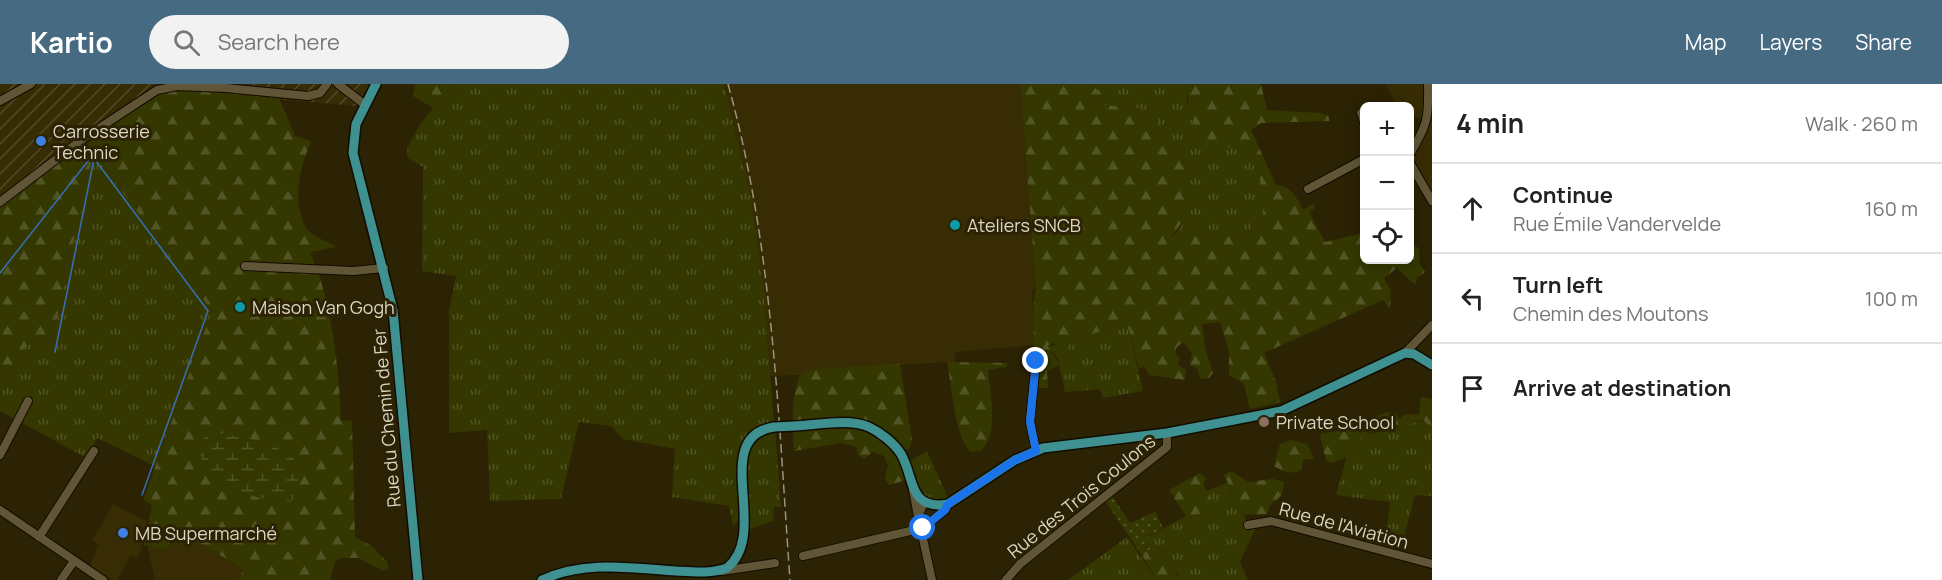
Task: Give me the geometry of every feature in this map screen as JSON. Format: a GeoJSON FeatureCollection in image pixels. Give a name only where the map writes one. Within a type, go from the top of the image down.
{"type":"FeatureCollection","features":[{"type":"Feature","properties":{"kind":"main road","name":"Rue du Chemin de Fer"},"geometry":{"type":"LineString","coordinates":[[376,84],[364,104],[354,132],[353,153],[393,310],[418,580]]}},
{"type":"Feature","properties":{"kind":"main road"},"geometry":{"type":"LineString","coordinates":[[543,580],[570,570],[603,567],[704,572],[720,571],[730,566],[741,545],[745,513],[742,474],[744,449],[748,439],[758,432],[774,427],[850,424],[869,426],[901,453],[914,490],[927,504],[948,504],[1015,460],[1036,451],[1065,445],[1167,433],[1281,411],[1405,353],[1414,354],[1432,365]]}},
{"type":"Feature","properties":{"kind":"street"},"geometry":{"type":"LineString","coordinates":[[0,100],[31,84]]}},
{"type":"Feature","properties":{"kind":"street"},"geometry":{"type":"LineString","coordinates":[[0,202],[74,145],[157,90],[177,86],[308,96],[320,93],[327,84]]}},
{"type":"Feature","properties":{"kind":"street"},"geometry":{"type":"LineString","coordinates":[[338,84],[364,104]]}},
{"type":"Feature","properties":{"kind":"street"},"geometry":{"type":"LineString","coordinates":[[1414,147],[1426,126],[1429,114],[1428,84]]}},
{"type":"Feature","properties":{"kind":"street"},"geometry":{"type":"LineString","coordinates":[[1308,189],[1360,162]]}},
{"type":"Feature","properties":{"kind":"street"},"geometry":{"type":"LineString","coordinates":[[1414,170],[1432,201]]}},
{"type":"Feature","properties":{"kind":"street"},"geometry":{"type":"LineString","coordinates":[[245,266],[352,271],[384,268]]}},
{"type":"Feature","properties":{"kind":"street"},"geometry":{"type":"LineString","coordinates":[[1405,353],[1432,325]]}},
{"type":"Feature","properties":{"kind":"street"},"geometry":{"type":"LineString","coordinates":[[1036,361],[1030,422],[1036,451]]}},
{"type":"Feature","properties":{"kind":"street"},"geometry":{"type":"LineString","coordinates":[[0,455],[28,401]]}},
{"type":"Feature","properties":{"kind":"street","name":"Rue des Trois Coulons"},"geometry":{"type":"LineString","coordinates":[[1006,580],[1020,564],[1167,447],[1167,433]]}},
{"type":"Feature","properties":{"kind":"street"},"geometry":{"type":"LineString","coordinates":[[39,537],[94,451]]}},
{"type":"Feature","properties":{"kind":"street"},"geometry":{"type":"LineString","coordinates":[[914,490],[932,580]]}},
{"type":"Feature","properties":{"kind":"street"},"geometry":{"type":"LineString","coordinates":[[918,516],[927,504]]}},
{"type":"Feature","properties":{"kind":"street"},"geometry":{"type":"LineString","coordinates":[[927,504],[929,521]]}},
{"type":"Feature","properties":{"kind":"street"},"geometry":{"type":"LineString","coordinates":[[803,556],[923,528],[945,510],[948,504]]}},
{"type":"Feature","properties":{"kind":"street"},"geometry":{"type":"LineString","coordinates":[[0,510],[103,580]]}},
{"type":"Feature","properties":{"kind":"street","name":"Rue de l'Aviation"},"geometry":{"type":"LineString","coordinates":[[1248,525],[1271,521],[1432,564]]}},
{"type":"Feature","properties":{"kind":"street"},"geometry":{"type":"LineString","coordinates":[[61,580],[74,561]]}},
{"type":"Feature","properties":{"kind":"street"},"geometry":{"type":"LineString","coordinates":[[720,571],[774,563]]}},
{"type":"Feature","properties":{"kind":"shaded area"},"geometry":{"type":"Polygon","coordinates":[[[0,84],[370,84],[356,106],[233,95],[219,90],[121,117],[50,166],[0,205],[0,84]]]}},
{"type":"Feature","properties":{"kind":"shaded area"},"geometry":{"type":"Polygon","coordinates":[[[724,84],[1020,84],[1036,287],[1032,291],[1036,345],[955,352],[955,362],[812,369],[800,375],[770,376],[763,283],[751,197],[724,84]]]}},
{"type":"Feature","properties":{"kind":"shaded area"},"geometry":{"type":"Polygon","coordinates":[[[1386,84],[1432,84],[1432,201],[1414,170],[1414,146],[1427,122],[1414,116],[1414,102],[1395,102],[1386,84]]]}},
{"type":"Feature","properties":{"kind":"shaded area"},"geometry":{"type":"Polygon","coordinates":[[[113,504],[147,521],[138,559],[131,555],[117,580],[112,580],[90,566],[98,545],[92,540],[113,504]]]}},
{"type":"Feature","properties":{"kind":"shaded area"},"geometry":{"type":"Polygon","coordinates":[[[172,527],[245,569],[238,580],[155,580],[147,545],[168,550],[172,527]]]}},
{"type":"Feature","properties":{"kind":"green space"},"geometry":{"type":"Polygon","coordinates":[[[413,84],[452,84],[433,108],[413,96],[415,86],[413,84]]]}},
{"type":"Feature","properties":{"kind":"green space"},"geometry":{"type":"Polygon","coordinates":[[[452,84],[724,84],[751,197],[763,283],[774,423],[750,433],[744,448],[757,437],[775,429],[781,507],[774,507],[773,521],[750,529],[745,514],[733,526],[729,506],[672,497],[675,449],[623,439],[611,426],[579,422],[561,499],[490,501],[487,430],[449,433],[449,310],[456,276],[422,271],[423,167],[408,158],[407,148],[421,123],[452,84]]]}},
{"type":"Feature","properties":{"kind":"green space"},"geometry":{"type":"Polygon","coordinates":[[[1020,84],[1088,84],[1100,91],[1105,105],[1146,109],[1163,127],[1182,159],[1190,180],[1193,207],[1166,244],[1198,234],[1244,237],[1265,211],[1257,196],[1260,181],[1250,158],[1255,145],[1251,143],[1246,148],[1230,148],[1207,140],[1194,124],[1190,112],[1187,84],[1261,84],[1267,110],[1321,113],[1329,116],[1329,121],[1261,123],[1251,130],[1276,185],[1290,190],[1303,210],[1313,204],[1315,208],[1309,212],[1325,242],[1360,234],[1360,264],[1414,264],[1414,246],[1419,248],[1420,265],[1425,272],[1417,278],[1415,285],[1397,268],[1384,278],[1391,291],[1390,310],[1383,300],[1264,353],[1278,387],[1276,388],[1281,402],[1250,409],[1244,384],[1229,375],[1229,352],[1220,322],[1202,324],[1205,348],[1213,373],[1209,378],[1200,379],[1197,368],[1190,365],[1192,353],[1183,342],[1175,352],[1180,360],[1177,364],[1186,370],[1185,380],[1149,375],[1144,367],[1139,368],[1129,329],[1116,327],[1071,340],[1068,348],[1063,351],[1053,343],[1048,346],[1059,364],[1047,372],[1048,388],[1034,388],[1036,287],[1020,84]]]}},
{"type":"Feature","properties":{"kind":"green space"},"geometry":{"type":"Polygon","coordinates":[[[1088,84],[1187,84],[1187,103],[1255,146],[1250,158],[1262,181],[1265,211],[1244,237],[1198,234],[1164,245],[1181,227],[1190,180],[1182,159],[1163,127],[1146,109],[1105,105],[1100,91],[1088,84]]]}},
{"type":"Feature","properties":{"kind":"green space"},"geometry":{"type":"Polygon","coordinates":[[[177,90],[279,98],[295,136],[312,141],[301,171],[299,206],[307,230],[336,247],[310,252],[318,271],[329,313],[341,421],[352,420],[355,537],[372,546],[388,563],[388,569],[383,571],[358,558],[340,558],[335,562],[330,580],[238,580],[244,569],[172,527],[168,550],[144,545],[152,505],[143,500],[212,311],[97,158],[92,158],[54,331],[49,337],[31,341],[0,380],[0,205],[53,163],[65,155],[85,148],[103,128],[126,111],[164,93],[177,90]]]}},
{"type":"Feature","properties":{"kind":"green space"},"geometry":{"type":"Polygon","coordinates":[[[87,151],[98,158],[212,311],[155,466],[97,438],[87,458],[0,411],[0,380],[31,341],[49,337],[87,151]]]}},
{"type":"Feature","properties":{"kind":"green space"},"geometry":{"type":"Polygon","coordinates":[[[1116,327],[1129,329],[1143,391],[1103,398],[1100,389],[1065,392],[1058,359],[1048,347],[1116,327]]]}},
{"type":"Feature","properties":{"kind":"green space"},"geometry":{"type":"Polygon","coordinates":[[[947,362],[1008,363],[1006,367],[988,370],[992,423],[987,443],[981,451],[971,452],[961,437],[947,362]]]}},
{"type":"Feature","properties":{"kind":"green space"},"geometry":{"type":"Polygon","coordinates":[[[900,364],[912,440],[909,449],[901,454],[910,479],[889,485],[885,479],[888,465],[884,456],[873,452],[864,459],[858,455],[857,447],[841,443],[794,451],[793,403],[800,375],[812,369],[900,364]]]}},
{"type":"Feature","properties":{"kind":"green space"},"geometry":{"type":"Polygon","coordinates":[[[1421,397],[1432,399],[1432,431],[1424,420],[1416,421],[1405,428],[1398,426],[1380,429],[1371,432],[1356,443],[1348,457],[1331,463],[1326,461],[1320,436],[1322,433],[1334,432],[1387,412],[1396,413],[1400,419],[1403,415],[1419,414],[1421,397]]]}},
{"type":"Feature","properties":{"kind":"green space"},"geometry":{"type":"Polygon","coordinates":[[[1425,420],[1432,431],[1432,496],[1415,495],[1399,555],[1384,551],[1390,502],[1336,495],[1349,449],[1362,436],[1425,420]]]}},
{"type":"Feature","properties":{"kind":"green space"},"geometry":{"type":"Polygon","coordinates":[[[223,433],[269,445],[294,459],[300,470],[299,484],[291,501],[278,501],[245,493],[228,486],[215,477],[205,466],[201,453],[204,438],[223,433]]]}},
{"type":"Feature","properties":{"kind":"green space"},"geometry":{"type":"Polygon","coordinates":[[[1291,440],[1307,444],[1313,456],[1313,459],[1303,459],[1302,469],[1296,472],[1284,471],[1274,466],[1280,444],[1291,440]]]}},
{"type":"Feature","properties":{"kind":"green space"},"geometry":{"type":"Polygon","coordinates":[[[927,451],[950,502],[924,503],[905,464],[927,451]]]}},
{"type":"Feature","properties":{"kind":"green space"},"geometry":{"type":"Polygon","coordinates":[[[1231,471],[1248,482],[1273,479],[1284,482],[1282,495],[1270,505],[1267,514],[1243,515],[1224,475],[1231,471]]]}},
{"type":"Feature","properties":{"kind":"green space"},"geometry":{"type":"Polygon","coordinates":[[[1200,473],[1206,478],[1203,485],[1211,500],[1216,503],[1193,516],[1186,516],[1169,490],[1200,473]]]}},
{"type":"Feature","properties":{"kind":"green space"},"geometry":{"type":"Polygon","coordinates":[[[1227,483],[1248,524],[1259,521],[1240,562],[1248,580],[1179,580],[1178,574],[1168,563],[1163,548],[1154,547],[1148,537],[1186,516],[1194,516],[1211,500],[1206,491],[1227,483]]]}},
{"type":"Feature","properties":{"kind":"green space"},"geometry":{"type":"Polygon","coordinates":[[[1112,496],[1130,523],[1155,512],[1163,528],[1148,536],[1154,547],[1141,554],[1105,501],[1112,496]]]}},
{"type":"Feature","properties":{"kind":"green space"},"geometry":{"type":"Polygon","coordinates":[[[1127,537],[1157,580],[1068,580],[1127,537]]]}},
{"type":"Feature","properties":{"kind":"green space"},"geometry":{"type":"Polygon","coordinates":[[[1154,547],[1163,548],[1168,563],[1174,567],[1179,580],[1157,580],[1141,554],[1154,547]]]}},
{"type":"Feature","properties":{"kind":"waterway"},"geometry":{"type":"LineString","coordinates":[[90,153],[208,311],[142,495]]}},
{"type":"Feature","properties":{"kind":"waterway"},"geometry":{"type":"LineString","coordinates":[[0,273],[92,156]]}},
{"type":"Feature","properties":{"kind":"waterway"},"geometry":{"type":"LineString","coordinates":[[55,352],[94,159]]}},
{"type":"Feature","properties":{"kind":"railway"},"geometry":{"type":"LineString","coordinates":[[728,84],[755,206],[764,268],[777,392],[790,580]]}},
{"type":"Feature","properties":{"kind":"place","name":"Carrosserie Technic"},"geometry":{"type":"Point","coordinates":[41,141]}},
{"type":"Feature","properties":{"kind":"place","name":"Ateliers SNCB"},"geometry":{"type":"Point","coordinates":[955,225]}},
{"type":"Feature","properties":{"kind":"place","name":"Maison Van Gogh"},"geometry":{"type":"Point","coordinates":[240,307]}},
{"type":"Feature","properties":{"kind":"place","name":"Private School"},"geometry":{"type":"Point","coordinates":[1264,422]}},
{"type":"Feature","properties":{"kind":"place","name":"MB Supermarché"},"geometry":{"type":"Point","coordinates":[123,533]}},
{"type":"Feature","properties":{"kind":"route"},"geometry":{"type":"LineString","coordinates":[[923,528],[945,510],[948,504],[1015,460],[1036,451],[1030,422],[1036,361]]}}]}
